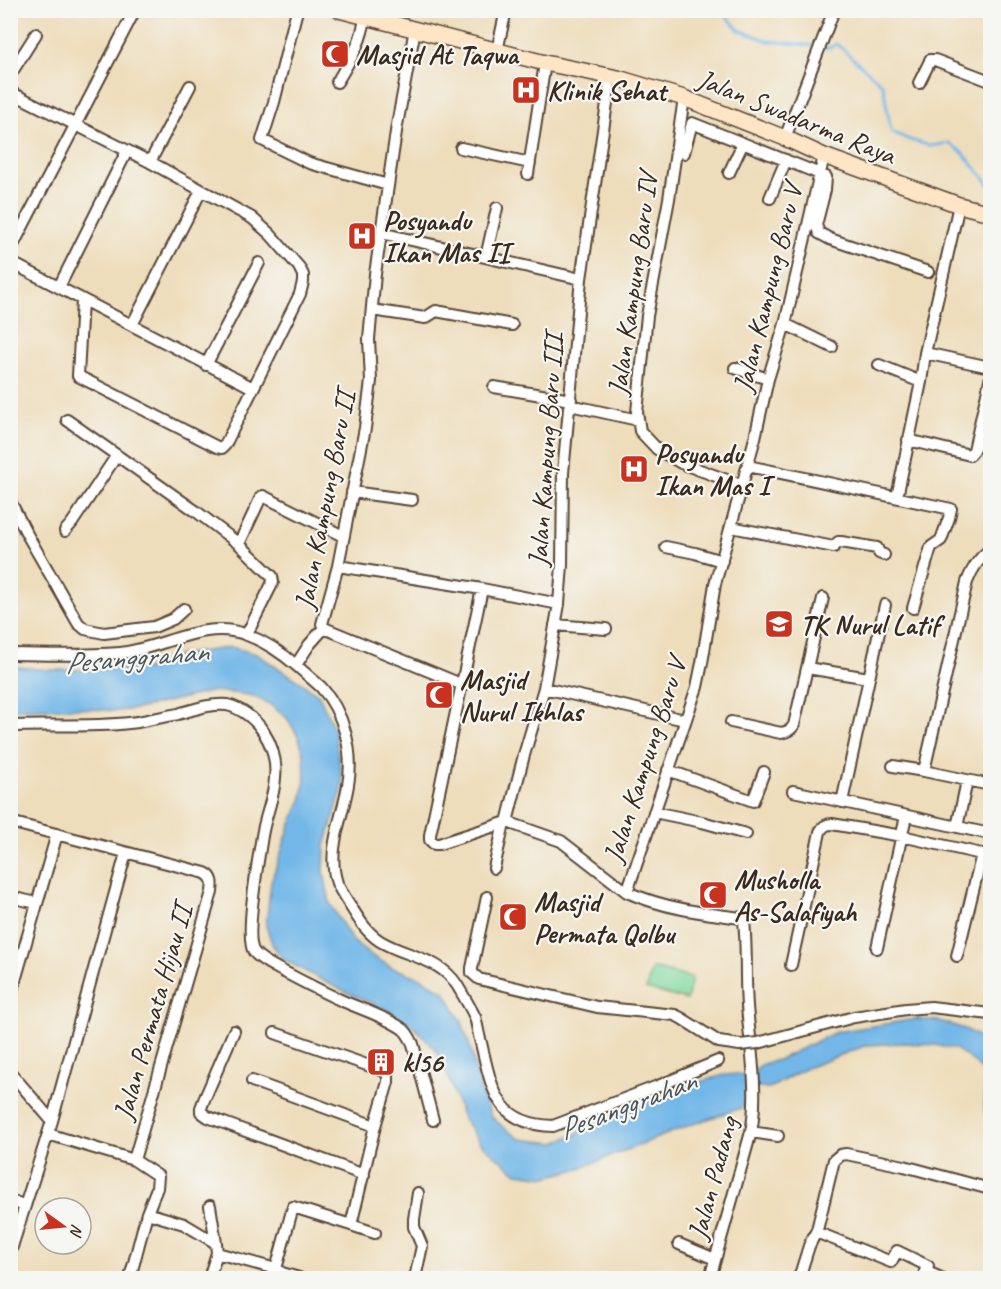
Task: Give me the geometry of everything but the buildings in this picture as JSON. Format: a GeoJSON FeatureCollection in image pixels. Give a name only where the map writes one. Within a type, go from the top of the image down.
{"type":"FeatureCollection","features":[{"type":"Feature","properties":{"kind":"main road","name":"Jalan Swadarma Raya"},"geometry":{"type":"LineString","coordinates":[[339,10],[545,63],[611,76],[684,98],[824,156],[959,205],[990,213]]}},
{"type":"Feature","properties":{"kind":"street"},"geometry":{"type":"LineString","coordinates":[[297,10],[262,140],[309,163],[388,185]]}},
{"type":"Feature","properties":{"kind":"street"},"geometry":{"type":"LineString","coordinates":[[497,51],[506,10]]}},
{"type":"Feature","properties":{"kind":"street"},"geometry":{"type":"LineString","coordinates":[[785,138],[834,10]]}},
{"type":"Feature","properties":{"kind":"street"},"geometry":{"type":"LineString","coordinates":[[10,251],[134,12]]}},
{"type":"Feature","properties":{"kind":"street"},"geometry":{"type":"LineString","coordinates":[[337,82],[363,34],[365,17]]}},
{"type":"Feature","properties":{"kind":"street","name":"Jalan Kampung Baru II"},"geometry":{"type":"LineString","coordinates":[[415,29],[375,274],[369,339],[371,381],[365,428],[338,566],[322,624],[324,628],[463,685]]}},
{"type":"Feature","properties":{"kind":"street"},"geometry":{"type":"LineString","coordinates":[[10,75],[15,59],[27,51],[36,34]]}},
{"type":"Feature","properties":{"kind":"street"},"geometry":{"type":"LineString","coordinates":[[919,83],[930,60],[990,81]]}},
{"type":"Feature","properties":{"kind":"street"},"geometry":{"type":"LineString","coordinates":[[461,147],[529,169],[545,63]]}},
{"type":"Feature","properties":{"kind":"street","name":"Jalan Kampung Baru III"},"geometry":{"type":"LineString","coordinates":[[494,868],[544,688],[559,604],[563,473],[581,279],[611,76]]}},
{"type":"Feature","properties":{"kind":"street"},"geometry":{"type":"LineString","coordinates":[[150,162],[189,86]]}},
{"type":"Feature","properties":{"kind":"street"},"geometry":{"type":"LineString","coordinates":[[10,92],[150,162],[252,219],[277,242],[303,275],[300,294],[222,448],[78,376],[82,300]]}},
{"type":"Feature","properties":{"kind":"street","name":"Jalan Kampung Baru IV"},"geometry":{"type":"LineString","coordinates":[[684,98],[669,199],[647,316],[638,420],[640,431],[657,449],[681,463],[743,486]]}},
{"type":"Feature","properties":{"kind":"street"},"geometry":{"type":"LineString","coordinates":[[684,153],[692,123],[820,174],[826,177],[816,225],[819,233],[824,237],[928,272]]}},
{"type":"Feature","properties":{"kind":"street"},"geometry":{"type":"LineString","coordinates":[[729,172],[743,143]]}},
{"type":"Feature","properties":{"kind":"street"},"geometry":{"type":"LineString","coordinates":[[59,287],[127,151]]}},
{"type":"Feature","properties":{"kind":"street","name":"Jalan Kampung Baru V"},"geometry":{"type":"LineString","coordinates":[[627,892],[697,687],[712,599],[743,486],[768,380],[785,324],[824,156]]}},
{"type":"Feature","properties":{"kind":"street"},"geometry":{"type":"LineString","coordinates":[[770,198],[786,160]]}},
{"type":"Feature","properties":{"kind":"street"},"geometry":{"type":"LineString","coordinates":[[132,325],[201,191]]}},
{"type":"Feature","properties":{"kind":"street"},"geometry":{"type":"LineString","coordinates":[[897,497],[925,353],[959,205]]}},
{"type":"Feature","properties":{"kind":"street"},"geometry":{"type":"LineString","coordinates":[[486,257],[497,208]]}},
{"type":"Feature","properties":{"kind":"street"},"geometry":{"type":"LineString","coordinates":[[381,233],[581,279]]}},
{"type":"Feature","properties":{"kind":"street"},"geometry":{"type":"LineString","coordinates":[[10,262],[253,388]]}},
{"type":"Feature","properties":{"kind":"street"},"geometry":{"type":"LineString","coordinates":[[206,365],[259,263]]}},
{"type":"Feature","properties":{"kind":"street"},"geometry":{"type":"LineString","coordinates":[[372,310],[425,318],[436,311],[512,325]]}},
{"type":"Feature","properties":{"kind":"street"},"geometry":{"type":"LineString","coordinates":[[785,324],[832,347]]}},
{"type":"Feature","properties":{"kind":"street"},"geometry":{"type":"LineString","coordinates":[[925,353],[990,367]]}},
{"type":"Feature","properties":{"kind":"street"},"geometry":{"type":"LineString","coordinates":[[879,365],[921,382]]}},
{"type":"Feature","properties":{"kind":"street"},"geometry":{"type":"LineString","coordinates":[[735,368],[768,380]]}},
{"type":"Feature","properties":{"kind":"street"},"geometry":{"type":"LineString","coordinates":[[908,440],[970,455],[974,450],[990,380]]}},
{"type":"Feature","properties":{"kind":"street"},"geometry":{"type":"LineString","coordinates":[[494,387],[638,420]]}},
{"type":"Feature","properties":{"kind":"street"},"geometry":{"type":"LineString","coordinates":[[67,420],[220,528],[272,576],[273,582],[247,634]]}},
{"type":"Feature","properties":{"kind":"street"},"geometry":{"type":"LineString","coordinates":[[65,531],[117,455]]}},
{"type":"Feature","properties":{"kind":"street"},"geometry":{"type":"LineString","coordinates":[[748,466],[947,507],[951,510],[941,540],[931,547],[913,608]]}},
{"type":"Feature","properties":{"kind":"street"},"geometry":{"type":"LineString","coordinates":[[352,492],[412,500]]}},
{"type":"Feature","properties":{"kind":"street"},"geometry":{"type":"LineString","coordinates":[[239,544],[263,496],[343,536]]}},
{"type":"Feature","properties":{"kind":"street"},"geometry":{"type":"LineString","coordinates":[[10,501],[78,623],[85,629],[104,633],[154,627],[173,619],[184,609]]}},
{"type":"Feature","properties":{"kind":"street"},"geometry":{"type":"LineString","coordinates":[[731,527],[834,547],[840,542],[875,548],[884,555]]}},
{"type":"Feature","properties":{"kind":"street"},"geometry":{"type":"LineString","coordinates":[[666,547],[722,561]]}},
{"type":"Feature","properties":{"kind":"street"},"geometry":{"type":"LineString","coordinates":[[924,771],[967,582],[978,560],[990,550]]}},
{"type":"Feature","properties":{"kind":"street"},"geometry":{"type":"LineString","coordinates":[[338,566],[559,604]]}},
{"type":"Feature","properties":{"kind":"street"},"geometry":{"type":"LineString","coordinates":[[482,589],[430,840],[434,844],[439,844],[505,822],[561,841],[627,892]]}},
{"type":"Feature","properties":{"kind":"street"},"geometry":{"type":"LineString","coordinates":[[731,722],[781,732],[791,729],[823,598]]}},
{"type":"Feature","properties":{"kind":"street"},"geometry":{"type":"LineString","coordinates":[[842,802],[885,605]]}},
{"type":"Feature","properties":{"kind":"street"},"geometry":{"type":"LineString","coordinates":[[555,625],[606,629]]}},
{"type":"Feature","properties":{"kind":"street"},"geometry":{"type":"LineString","coordinates":[[296,665],[324,628]]}},
{"type":"Feature","properties":{"kind":"street"},"geometry":{"type":"LineString","coordinates":[[10,654],[119,653],[140,650],[211,630],[227,629],[247,634],[268,644],[296,665],[322,689],[337,711],[348,741],[349,784],[338,826],[334,856],[338,884],[358,920],[368,932],[379,941],[427,960],[442,969],[456,984],[475,1017],[497,1099],[502,1107],[526,1123],[553,1126],[718,1060]]}},
{"type":"Feature","properties":{"kind":"street"},"geometry":{"type":"LineString","coordinates":[[807,669],[869,678]]}},
{"type":"Feature","properties":{"kind":"street"},"geometry":{"type":"LineString","coordinates":[[544,688],[686,720]]}},
{"type":"Feature","properties":{"kind":"street"},"geometry":{"type":"LineString","coordinates":[[10,726],[106,725],[135,722],[222,705],[238,709],[259,724],[273,749],[275,778],[264,822],[252,911],[252,950],[267,962],[291,975],[403,1029],[413,1044],[433,1120]]}},
{"type":"Feature","properties":{"kind":"street"},"geometry":{"type":"LineString","coordinates":[[893,766],[990,785]]}},
{"type":"Feature","properties":{"kind":"street"},"geometry":{"type":"LineString","coordinates":[[668,770],[753,801],[764,772]]}},
{"type":"Feature","properties":{"kind":"street"},"geometry":{"type":"LineString","coordinates":[[957,826],[967,781]]}},
{"type":"Feature","properties":{"kind":"street"},"geometry":{"type":"LineString","coordinates":[[793,791],[990,834]]}},
{"type":"Feature","properties":{"kind":"street"},"geometry":{"type":"LineString","coordinates":[[654,812],[746,834]]}},
{"type":"Feature","properties":{"kind":"street"},"geometry":{"type":"LineString","coordinates":[[877,948],[906,816]]}},
{"type":"Feature","properties":{"kind":"street","name":"Jalan Permata Hijau II"},"geometry":{"type":"LineString","coordinates":[[10,822],[205,873],[213,882],[134,1160],[48,1134]]}},
{"type":"Feature","properties":{"kind":"street"},"geometry":{"type":"LineString","coordinates":[[791,965],[820,832],[827,824],[902,836],[986,855],[957,956]]}},
{"type":"Feature","properties":{"kind":"street"},"geometry":{"type":"LineString","coordinates":[[10,998],[14,974],[57,834]]}},
{"type":"Feature","properties":{"kind":"street"},"geometry":{"type":"LineString","coordinates":[[10,1253],[52,1121],[126,853]]}},
{"type":"Feature","properties":{"kind":"street","name":"Jalan Padang"},"geometry":{"type":"LineString","coordinates":[[627,892],[684,910],[741,918],[744,921],[755,1107],[751,1132],[710,1278]]}},
{"type":"Feature","properties":{"kind":"street"},"geometry":{"type":"LineString","coordinates":[[10,897],[37,903]]}},
{"type":"Feature","properties":{"kind":"street"},"geometry":{"type":"LineString","coordinates":[[487,897],[472,968],[472,973],[479,979],[597,1007],[675,1016],[719,1042],[740,1045],[758,1043],[854,1017],[930,1006],[990,1014]]}},
{"type":"Feature","properties":{"kind":"street"},"geometry":{"type":"LineString","coordinates":[[234,1031],[201,1112],[208,1117],[364,1175]]}},
{"type":"Feature","properties":{"kind":"street"},"geometry":{"type":"LineString","coordinates":[[275,1033],[384,1071],[388,1075],[351,1225]]}},
{"type":"Feature","properties":{"kind":"street"},"geometry":{"type":"LineString","coordinates":[[10,1072],[52,1121]]}},
{"type":"Feature","properties":{"kind":"street"},"geometry":{"type":"LineString","coordinates":[[252,1081],[375,1126]]}},
{"type":"Feature","properties":{"kind":"street"},"geometry":{"type":"LineString","coordinates":[[751,1132],[778,1136]]}},
{"type":"Feature","properties":{"kind":"street"},"geometry":{"type":"LineString","coordinates":[[799,1278],[816,1232],[834,1160],[840,1155],[846,1154],[904,1166],[990,1189]]}},
{"type":"Feature","properties":{"kind":"street"},"geometry":{"type":"LineString","coordinates":[[130,1278],[147,1214],[157,1188],[158,1176],[134,1160]]}},
{"type":"Feature","properties":{"kind":"street"},"geometry":{"type":"LineString","coordinates":[[415,1278],[422,1246],[414,1227],[418,1193]]}},
{"type":"Feature","properties":{"kind":"street"},"geometry":{"type":"LineString","coordinates":[[10,1200],[25,1206]]}},
{"type":"Feature","properties":{"kind":"street"},"geometry":{"type":"LineString","coordinates":[[209,1278],[217,1248],[210,1206]]}},
{"type":"Feature","properties":{"kind":"street"},"geometry":{"type":"LineString","coordinates":[[280,1274],[293,1208],[375,1233]]}},
{"type":"Feature","properties":{"kind":"street"},"geometry":{"type":"LineString","coordinates":[[147,1214],[184,1224],[217,1248],[280,1274],[299,1278]]}},
{"type":"Feature","properties":{"kind":"street"},"geometry":{"type":"LineString","coordinates":[[816,1232],[891,1262],[897,1251],[928,1266],[925,1271],[941,1278]]}},
{"type":"Feature","properties":{"kind":"street"},"geometry":{"type":"LineString","coordinates":[[679,1244],[715,1259]]}},
{"type":"Feature","properties":{"kind":"green space"},"geometry":{"type":"Polygon","coordinates":[[[652,968],[692,978],[687,1000],[646,989],[652,968]]]}},
{"type":"Feature","properties":{"kind":"water"},"geometry":{"type":"Polygon","coordinates":[[[231,647],[256,654],[319,695],[334,729],[343,786],[325,846],[324,873],[330,904],[352,940],[370,955],[393,968],[421,978],[445,992],[462,1022],[480,1088],[491,1116],[520,1139],[555,1143],[676,1089],[724,1075],[742,1075],[755,1071],[763,1064],[778,1060],[836,1032],[916,1019],[939,1021],[965,1029],[984,1039],[990,1045],[990,1123],[985,1113],[984,1098],[987,1079],[974,1062],[956,1049],[904,1043],[867,1045],[804,1069],[770,1088],[757,1087],[747,1093],[744,1107],[690,1125],[578,1169],[546,1177],[517,1173],[480,1143],[462,1116],[436,1050],[414,1027],[390,1011],[344,991],[283,959],[273,946],[266,926],[271,882],[301,801],[305,780],[304,754],[298,736],[287,718],[268,703],[250,695],[214,691],[118,711],[77,708],[11,710],[11,666],[47,670],[146,669],[181,655],[231,647]]]}},
{"type":"Feature","properties":{"kind":"waterway"},"geometry":{"type":"LineString","coordinates":[[721,10],[739,30],[769,41],[816,46]]}},
{"type":"Feature","properties":{"kind":"waterway"},"geometry":{"type":"LineString","coordinates":[[823,47],[828,48],[837,44],[883,85],[891,131],[907,139],[931,146],[949,143],[963,153],[990,185]]}},
{"type":"Feature","properties":{"kind":"place","name":"Masjid At Taqwa"},"geometry":{"type":"Point","coordinates":[335,54]}},
{"type":"Feature","properties":{"kind":"place","name":"Klinik Sehat"},"geometry":{"type":"Point","coordinates":[526,90]}},
{"type":"Feature","properties":{"kind":"place","name":"Posyandu Ikan Mas II"},"geometry":{"type":"Point","coordinates":[362,236]}},
{"type":"Feature","properties":{"kind":"place","name":"Posyandu Ikan Mas I"},"geometry":{"type":"Point","coordinates":[634,469]}},
{"type":"Feature","properties":{"kind":"place","name":"TK Nurul Latif"},"geometry":{"type":"Point","coordinates":[779,624]}},
{"type":"Feature","properties":{"kind":"place","name":"Masjid Nurul Ikhlas"},"geometry":{"type":"Point","coordinates":[439,695]}},
{"type":"Feature","properties":{"kind":"place","name":"Musholla As-Salafiyah"},"geometry":{"type":"Point","coordinates":[713,895]}},
{"type":"Feature","properties":{"kind":"place","name":"Masjid Permata Qolbu"},"geometry":{"type":"Point","coordinates":[513,917]}},
{"type":"Feature","properties":{"kind":"place","name":"kl56"},"geometry":{"type":"Point","coordinates":[381,1062]}},
{"type":"Feature","properties":{"kind":"water label","name":"Pesanggrahan"},"geometry":{"type":"Point","coordinates":[136,657]}},
{"type":"Feature","properties":{"kind":"water label","name":"Pesanggrahan"},"geometry":{"type":"Point","coordinates":[627,1105]}}]}
